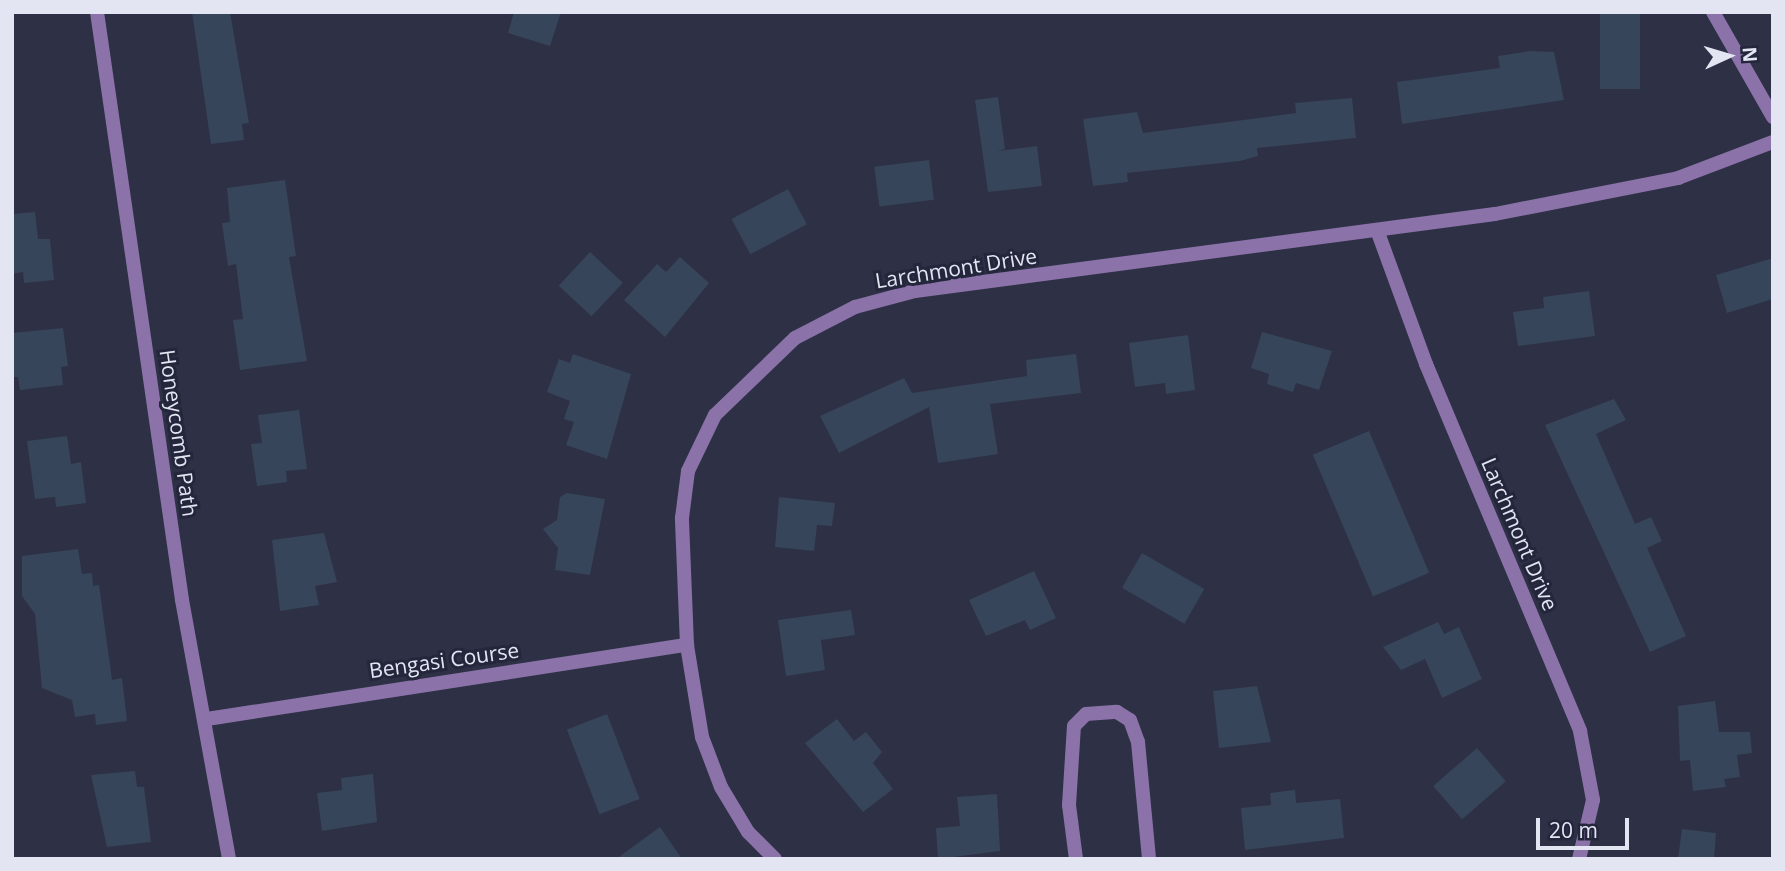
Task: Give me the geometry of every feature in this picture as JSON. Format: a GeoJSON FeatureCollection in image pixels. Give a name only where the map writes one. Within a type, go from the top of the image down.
{"type":"FeatureCollection","features":[{"type":"Feature","properties":{"kind":"street","name":"Honeycomb Path"},"geometry":{"type":"LineString","coordinates":[[97,12],[182,600],[206,719],[229,859]]}},
{"type":"Feature","properties":{"kind":"street"},"geometry":{"type":"LineString","coordinates":[[1713,12],[1773,117]]}},
{"type":"Feature","properties":{"kind":"street","name":"Larchmont Drive"},"geometry":{"type":"LineString","coordinates":[[775,859],[748,832],[721,787],[702,737],[687,645],[682,518],[697,446],[752,374],[795,338],[855,307],[915,291],[1377,230],[1678,178],[1773,142]]}},
{"type":"Feature","properties":{"kind":"street","name":"Larchmont Drive"},"geometry":{"type":"LineString","coordinates":[[1377,230],[1431,376],[1580,731],[1593,800],[1579,859]]}},
{"type":"Feature","properties":{"kind":"street","name":"Bengasi Course"},"geometry":{"type":"LineString","coordinates":[[206,719],[687,645]]}},
{"type":"Feature","properties":{"kind":"street"},"geometry":{"type":"LineString","coordinates":[[1076,859],[1069,806],[1074,726],[1086,714],[1116,712],[1130,720],[1138,742],[1149,859]]}},
{"type":"Feature","properties":{"kind":"building"},"geometry":{"type":"Polygon","coordinates":[[[192,12],[230,12],[249,123],[242,124],[244,140],[211,144],[192,12]]]}},
{"type":"Feature","properties":{"kind":"building"},"geometry":{"type":"Polygon","coordinates":[[[514,12],[561,12],[550,46],[508,33],[514,12]]]}},
{"type":"Feature","properties":{"kind":"building"},"geometry":{"type":"Polygon","coordinates":[[[1600,12],[1640,12],[1640,89],[1600,89],[1600,12]]]}},
{"type":"Feature","properties":{"kind":"building"},"geometry":{"type":"Polygon","coordinates":[[[1531,51],[1554,52],[1564,100],[1402,124],[1397,82],[1500,68],[1498,56],[1531,51]]]}},
{"type":"Feature","properties":{"kind":"building"},"geometry":{"type":"Polygon","coordinates":[[[998,97],[1005,149],[997,151],[1037,146],[1042,186],[988,192],[975,100],[998,97]]]}},
{"type":"Feature","properties":{"kind":"building"},"geometry":{"type":"Polygon","coordinates":[[[1352,98],[1356,138],[1257,148],[1258,156],[1240,161],[1127,173],[1128,182],[1093,186],[1083,119],[1137,112],[1143,133],[1296,113],[1295,103],[1352,98]]]}},
{"type":"Feature","properties":{"kind":"building"},"geometry":{"type":"Polygon","coordinates":[[[929,160],[934,200],[879,206],[874,167],[929,160]]]}},
{"type":"Feature","properties":{"kind":"building"},"geometry":{"type":"Polygon","coordinates":[[[285,180],[296,256],[289,257],[307,361],[240,370],[233,320],[243,319],[236,264],[228,266],[222,223],[230,222],[227,188],[285,180]]]}},
{"type":"Feature","properties":{"kind":"building"},"geometry":{"type":"Polygon","coordinates":[[[788,189],[807,224],[750,254],[731,219],[788,189]]]}},
{"type":"Feature","properties":{"kind":"building"},"geometry":{"type":"Polygon","coordinates":[[[35,212],[38,239],[50,239],[54,280],[24,283],[23,272],[12,274],[12,214],[35,212]]]}},
{"type":"Feature","properties":{"kind":"building"},"geometry":{"type":"Polygon","coordinates":[[[590,252],[623,283],[592,316],[559,286],[590,252]]]}},
{"type":"Feature","properties":{"kind":"building"},"geometry":{"type":"Polygon","coordinates":[[[680,257],[709,283],[665,337],[624,300],[657,264],[666,272],[680,257]]]}},
{"type":"Feature","properties":{"kind":"building"},"geometry":{"type":"Polygon","coordinates":[[[1773,258],[1773,299],[1727,313],[1716,275],[1773,258]]]}},
{"type":"Feature","properties":{"kind":"building"},"geometry":{"type":"Polygon","coordinates":[[[1589,291],[1595,336],[1518,346],[1513,312],[1544,308],[1543,297],[1589,291]]]}},
{"type":"Feature","properties":{"kind":"building"},"geometry":{"type":"Polygon","coordinates":[[[63,328],[68,366],[61,367],[63,385],[20,390],[18,377],[12,377],[12,333],[63,328]]]}},
{"type":"Feature","properties":{"kind":"building"},"geometry":{"type":"Polygon","coordinates":[[[1262,332],[1332,351],[1319,390],[1296,383],[1293,392],[1267,384],[1269,374],[1251,368],[1262,332]]]}},
{"type":"Feature","properties":{"kind":"building"},"geometry":{"type":"Polygon","coordinates":[[[1188,335],[1195,390],[1166,394],[1165,383],[1135,387],[1129,343],[1188,335]]]}},
{"type":"Feature","properties":{"kind":"building"},"geometry":{"type":"Polygon","coordinates":[[[573,354],[631,374],[607,459],[566,445],[574,422],[564,419],[570,401],[547,392],[559,359],[570,363],[573,354]]]}},
{"type":"Feature","properties":{"kind":"building"},"geometry":{"type":"Polygon","coordinates":[[[1076,354],[1081,393],[990,404],[998,454],[938,463],[929,407],[839,453],[820,416],[904,378],[912,393],[1027,376],[1026,360],[1076,354]]]}},
{"type":"Feature","properties":{"kind":"building"},"geometry":{"type":"Polygon","coordinates":[[[1614,399],[1626,420],[1596,434],[1635,524],[1651,517],[1662,541],[1647,548],[1686,636],[1650,652],[1545,425],[1614,399]]]}},
{"type":"Feature","properties":{"kind":"building"},"geometry":{"type":"Polygon","coordinates":[[[299,410],[307,469],[286,471],[287,482],[257,486],[251,444],[262,443],[258,415],[299,410]]]}},
{"type":"Feature","properties":{"kind":"building"},"geometry":{"type":"Polygon","coordinates":[[[1369,431],[1429,573],[1373,597],[1313,455],[1369,431]]]}},
{"type":"Feature","properties":{"kind":"building"},"geometry":{"type":"Polygon","coordinates":[[[67,436],[71,464],[81,462],[86,503],[56,507],[55,497],[35,499],[27,441],[67,436]]]}},
{"type":"Feature","properties":{"kind":"building"},"geometry":{"type":"Polygon","coordinates":[[[567,493],[605,499],[590,575],[555,570],[558,548],[543,529],[557,520],[560,497],[567,493]]]}},
{"type":"Feature","properties":{"kind":"building"},"geometry":{"type":"Polygon","coordinates":[[[779,497],[835,503],[832,526],[817,525],[814,551],[775,547],[779,497]]]}},
{"type":"Feature","properties":{"kind":"building"},"geometry":{"type":"Polygon","coordinates":[[[324,533],[337,582],[315,586],[319,605],[280,611],[272,540],[324,533]]]}},
{"type":"Feature","properties":{"kind":"building"},"geometry":{"type":"Polygon","coordinates":[[[78,549],[82,574],[92,573],[93,586],[99,585],[112,680],[122,678],[127,721],[96,725],[95,714],[75,717],[72,700],[42,688],[35,614],[22,596],[22,556],[78,549]]]}},
{"type":"Feature","properties":{"kind":"building"},"geometry":{"type":"Polygon","coordinates":[[[1142,553],[1204,589],[1184,624],[1122,588],[1142,553]]]}},
{"type":"Feature","properties":{"kind":"building"},"geometry":{"type":"Polygon","coordinates":[[[1034,571],[1056,618],[1030,630],[1025,620],[986,636],[969,600],[1034,571]]]}},
{"type":"Feature","properties":{"kind":"building"},"geometry":{"type":"Polygon","coordinates":[[[851,610],[855,635],[821,640],[825,670],[786,676],[778,620],[851,610]]]}},
{"type":"Feature","properties":{"kind":"building"},"geometry":{"type":"Polygon","coordinates":[[[1438,622],[1444,634],[1459,627],[1482,679],[1442,698],[1425,659],[1401,670],[1383,647],[1438,622]]]}},
{"type":"Feature","properties":{"kind":"building"},"geometry":{"type":"Polygon","coordinates":[[[1257,686],[1271,742],[1219,748],[1213,691],[1257,686]]]}},
{"type":"Feature","properties":{"kind":"building"},"geometry":{"type":"Polygon","coordinates":[[[1715,701],[1719,732],[1750,732],[1752,753],[1737,755],[1740,777],[1724,779],[1726,787],[1693,791],[1690,760],[1680,761],[1678,706],[1715,701]]]}},
{"type":"Feature","properties":{"kind":"building"},"geometry":{"type":"Polygon","coordinates":[[[607,714],[640,799],[599,814],[567,729],[607,714]]]}},
{"type":"Feature","properties":{"kind":"building"},"geometry":{"type":"Polygon","coordinates":[[[837,719],[854,741],[866,732],[882,752],[873,763],[893,789],[863,812],[805,743],[837,719]]]}},
{"type":"Feature","properties":{"kind":"building"},"geometry":{"type":"Polygon","coordinates":[[[1477,748],[1506,781],[1462,819],[1433,786],[1477,748]]]}},
{"type":"Feature","properties":{"kind":"building"},"geometry":{"type":"Polygon","coordinates":[[[135,771],[137,787],[144,787],[151,842],[107,847],[91,775],[135,771]]]}},
{"type":"Feature","properties":{"kind":"building"},"geometry":{"type":"Polygon","coordinates":[[[373,774],[377,822],[322,831],[317,793],[342,790],[341,778],[373,774]]]}},
{"type":"Feature","properties":{"kind":"building"},"geometry":{"type":"Polygon","coordinates":[[[1295,790],[1296,803],[1340,799],[1344,838],[1245,850],[1241,808],[1271,805],[1270,793],[1295,790]]]}},
{"type":"Feature","properties":{"kind":"building"},"geometry":{"type":"Polygon","coordinates":[[[997,794],[1000,851],[938,859],[936,828],[960,826],[957,797],[997,794]]]}},
{"type":"Feature","properties":{"kind":"building"},"geometry":{"type":"Polygon","coordinates":[[[660,827],[682,859],[616,859],[660,827]]]}},
{"type":"Feature","properties":{"kind":"building"},"geometry":{"type":"Polygon","coordinates":[[[1682,829],[1716,833],[1714,859],[1678,859],[1682,829]]]}}]}
